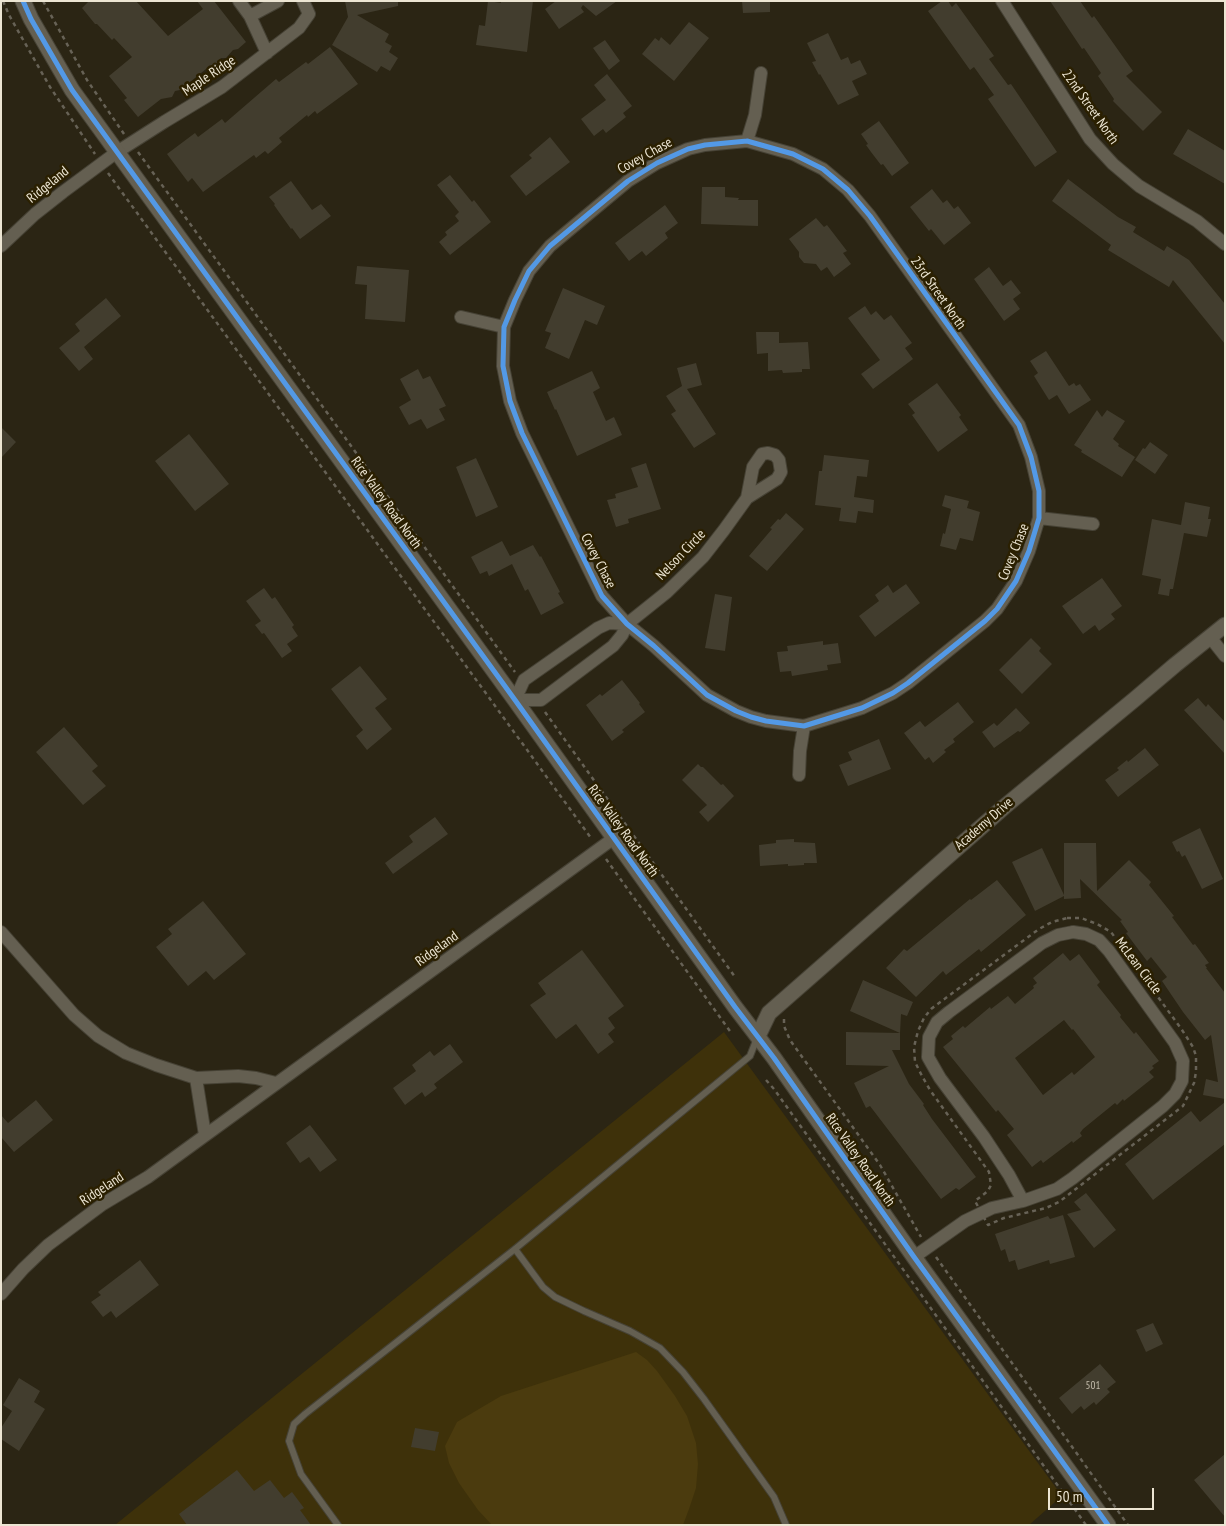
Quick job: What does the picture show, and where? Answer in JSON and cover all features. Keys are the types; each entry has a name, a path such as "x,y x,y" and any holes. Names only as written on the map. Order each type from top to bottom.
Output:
{"street":[{"name":"Rice Valley Road North","path":"23,1 72,90 774,1058 914,1257 1108,1525"},
{"path":"239,1 250,16 267,53"},
{"path":"250,16 278,1"},
{"name":"Maple Ridge","path":"117,152 222,87 299,28 309,14 303,1"},
{"name":"22nd Street North","path":"1002,1 1090,139 1113,164 1139,186 1197,221 1225,244"},
{"path":"747,141 755,115 761,74"},
{"name":"Covey Chase","path":"747,141 705,145 688,150 657,163 628,182 550,246 539,258 529,271 504,327 503,366 510,401 522,433 602,596 627,624 707,695 721,704 751,717 804,726 862,708 893,693 985,621 997,609 1016,581 1029,551 1039,518"},
{"name":"23rd Street North","path":"747,141 793,154 822,169 848,190 870,216 1019,425 1032,457 1039,491 1039,518"},
{"name":"Ridgeland","path":"1,246 42,209 117,152"},
{"path":"461,317 504,327"},
{"name":"Nelson Circle","path":"627,624 667,592 703,557 747,498"},
{"path":"1039,518 1093,524"},
{"path":"610,623 627,624 622,636 613,646 541,700 515,700 524,680 598,628 610,623"},
{"name":"Academy Drive","path":"758,1036 769,1013 783,1000 1004,807 1175,664 1225,625"},
{"path":"1210,637 1225,656"},
{"path":"798,775 804,726"},
{"name":"Ridgeland","path":"1,1294 48,1245 103,1204 148,1177 614,838"},
{"path":"1,932 74,1015 98,1036 126,1053 196,1078 238,1076 256,1078 276,1084"},
{"name":"McLean Circle","path":"914,1257 965,1222 992,1208 1023,1201 1058,1189 1163,1106 1175,1094 1182,1080 1183,1061 1175,1042 1109,951 1099,940 1086,934 1072,932 1058,935 1042,943 937,1022 929,1038 928,1057 940,1078 984,1137 1009,1175 1023,1201"},
{"path":"196,1078 205,1135"}],"lane":[{"path":"338,1525 301,1474 289,1441 294,1424 515,1248 750,1056 758,1036"},
{"path":"515,1248 543,1287 555,1297 630,1331 660,1348 684,1372 774,1497 786,1525"}],"path":[{"path":"3,1 50,87 101,164 732,1034"},
{"path":"43,1 87,80 131,143 523,683"},
{"path":"536,700 736,977"},
{"path":"1067,918 1081,918 1111,932 1182,1030 1196,1056 1194,1083 1183,1106 1059,1202 1046,1208 1004,1218 988,1225 982,1213 975,1200 988,1191 990,1172 930,1090 922,1076 915,1062 914,1047 918,1031 931,1009 1040,929 1052,922 1067,918"},
{"path":"784,1015 784,1026 790,1040 880,1165 916,1229 1128,1525"},
{"path":"766,1080 1086,1525"}],"shaded area":[{"path":"724,1032 1062,1496 1029,1525 115,1525"},
{"path":"636,1352 657,1371 675,1396 687,1416 696,1443 698,1464 696,1488 683,1525 492,1525 478,1510 459,1483 449,1463 445,1446 457,1422 501,1396"}],"building":[{"path":"89,1 136,1 168,36 203,9 197,1 214,1 246,42 238,49 233,50 226,58 221,58 214,68 206,69 190,82 185,89 175,91 172,97 161,99 138,117 124,100 127,98 109,76 132,57 114,38 112,40 95,24 82,8"},
{"path":"345,1 398,1 398,6 357,15 389,34 385,42 392,46 389,52 398,58 390,71 381,66 377,72 332,45 348,17"},
{"path":"488,1 501,3 501,1 533,1 527,52 476,45 479,25 485,26"},
{"path":"556,1 617,1 596,16 583,5 581,8 584,12 559,29 545,9"},
{"path":"742,1 770,1 770,12 743,13"},
{"path":"942,1 948,1 952,7 956,3 994,56 989,59 1008,85 1011,84 1057,152 1035,167 988,99 994,95 974,67 970,70 928,11"},
{"path":"1050,1 1080,1 1092,18 1094,16 1133,71 1126,76 1162,112 1143,131 1113,101 1114,99 1098,76 1101,73 1084,48 1082,49"},
{"path":"689,22 709,38 674,81 642,54 655,38 659,41 661,37 670,45"},
{"path":"828,33 841,60 848,57 851,64 860,60 867,74 852,81 859,95 838,105 812,62 816,61 807,43"},
{"path":"605,40 620,61 609,70 593,48"},
{"path":"330,47 358,84 317,114 315,111 308,117 307,115 279,138 282,142 268,154 265,151 256,158 254,155 203,192 192,178 188,182 167,154 195,133 198,137 222,119 225,123 276,79 279,82 306,62 308,64"},
{"path":"607,74 632,106 623,113 626,117 606,133 603,129 594,136 581,119 606,100 594,85"},
{"path":"879,121 909,163 892,176 871,152 861,134"},
{"path":"1188,129 1225,151 1225,184 1173,154"},
{"path":"550,137 570,162 526,196 510,176 532,158 529,155"},
{"path":"450,175 472,202 474,200 491,222 450,255 439,242 447,235 445,232 459,221 455,216 459,212 437,185"},
{"path":"1068,179 1118,217 1136,227 1133,232 1164,251 1167,246 1189,260 1225,304 1225,344 1173,280 1169,287 1108,250 1111,245 1052,201"},
{"path":"291,181 312,210 321,204 331,216 300,239 269,197"},
{"path":"702,187 725,187 725,197 739,198 738,200 758,200 758,226 701,224"},
{"path":"932,189 943,203 947,200 954,209 958,206 971,223 944,245 931,229 929,231 910,207"},
{"path":"665,205 678,223 665,233 668,238 646,256 642,251 629,261 615,243"},
{"path":"816,218 824,227 827,225 847,251 843,253 851,264 834,277 827,267 821,271 816,264 804,263 799,257 799,252 789,239"},
{"path":"357,266 409,270 405,322 365,319 367,285 355,284"},
{"path":"989,267 1003,286 1011,280 1021,293 1013,299 1020,309 1004,321 974,279"},
{"path":"563,288 605,306 597,325 585,320 569,359 545,348 551,333 545,331"},
{"path":"106,298 121,316 84,347 93,359 79,371 59,348 80,331 75,324"},
{"path":"865,306 871,315 876,311 884,320 891,315 912,343 905,348 913,359 873,389 861,374 880,360 848,318"},
{"path":"756,332 779,332 779,343 808,342 810,369 802,369 802,372 783,373 782,370 768,371 768,353 757,354"},
{"path":"1046,351 1069,386 1074,383 1076,386 1080,384 1091,400 1069,414 1057,395 1049,400 1034,376 1038,373 1030,361"},
{"path":"696,363 702,385 687,389 716,434 694,448 671,414 676,411 666,396 682,386 677,368"},
{"path":"418,369 423,379 430,376 446,406 439,409 445,420 427,429 421,419 409,425 399,407 411,400 400,379"},
{"path":"592,371 600,388 593,392 606,421 614,417 622,435 577,456 547,392"},
{"path":"937,383 961,415 959,417 968,430 938,452 912,415 915,413 908,404"},
{"path":"1097,410 1102,417 1107,410 1125,421 1113,439 1119,444 1118,446 1135,457 1122,477 1081,452 1082,450 1074,445"},
{"path":"1,427 16,442 1,458"},
{"path":"189,434 229,484 195,511 155,461"},
{"path":"1150,442 1168,455 1155,474 1135,460 1143,448 1145,449"},
{"path":"824,455 869,460 867,477 857,476 854,497 874,500 873,513 858,511 856,523 839,521 841,508 815,505 819,471 822,471"},
{"path":"476,458 498,507 476,517 456,467"},
{"path":"646,463 661,509 628,519 629,523 616,527 607,500 616,498 615,494 638,487 631,468"},
{"path":"945,495 969,501 967,508 980,512 973,541 960,538 956,550 940,546 951,509 942,506"},
{"path":"1185,502 1210,507 1208,519 1211,519 1207,537 1184,533 1173,589 1170,589 1169,596 1158,594 1161,579 1142,575 1152,519 1181,525"},
{"path":"786,513 804,529 767,571 749,556 772,529 770,528"},
{"path":"502,541 510,556 533,545 541,556 564,603 541,615 528,589 525,591 512,564 489,576 487,571 480,574 471,557"},
{"path":"1102,578 1122,606 1111,614 1115,619 1099,631 1095,625 1083,634 1062,606"},
{"path":"906,584 920,603 875,637 859,616 879,601 875,595 888,585 893,593"},
{"path":"264,588 272,599 275,597 294,625 292,627 298,636 287,644 292,651 282,658 264,633 262,634 255,625 261,621 246,601"},
{"path":"715,594 732,597 725,651 705,648"},
{"path":"1031,638 1041,648 1039,651 1052,664 1022,694 999,670"},
{"path":"823,641 823,645 838,643 841,663 827,665 828,670 792,676 791,671 780,672 777,652 788,651 787,646"},
{"path":"360,666 387,699 375,708 392,729 367,750 356,736 363,730 331,689"},
{"path":"622,680 645,712 622,730 624,732 612,741 586,705 600,694 602,696"},
{"path":"1198,698 1206,707 1208,704 1225,722 1225,754 1184,710"},
{"path":"958,702 974,722 953,739 955,742 944,750 946,752 933,763 929,757 925,760 904,733 920,721 925,727"},
{"path":"1016,708 1030,723 1020,732 1018,731 994,748 982,732 994,723 997,726"},
{"path":"64,727 98,766 92,771 106,786 83,805 36,752"},
{"path":"879,739 891,769 848,786 839,765 852,760 848,752"},
{"path":"1145,748 1159,765 1118,797 1105,780 1119,770 1117,768 1127,760 1128,762"},
{"path":"698,764 721,785 723,784 734,796 708,822 699,812 707,805 682,780"},
{"path":"435,817 448,834 393,874 385,863 413,842 409,836"},
{"path":"1200,828 1223,879 1202,889 1185,855 1182,857 1179,851 1177,852 1172,842"},
{"path":"794,839 794,842 815,843 817,863 760,866 759,845 776,843 776,840"},
{"path":"1064,843 1096,843 1097,891 1129,860 1151,882 1149,885 1174,916 1172,917 1193,945 1195,944 1209,963 1205,965 1206,968 1225,993 1225,1099 1203,1095 1206,1079 1218,1082 1211,1035 1205,1040 1183,1012 1162,981 1167,977 1151,957 1147,961 1126,933 1128,932 1120,921 1122,920 1080,879 1081,898 1064,899 1064,896 1035,911 1012,862 1042,848 1064,895"},
{"path":"997,880 1026,915 981,952 979,949 946,975 943,971 916,997 886,968 904,949 907,951 970,899"},
{"path":"203,901 246,954 214,980 206,971 188,986 156,947 172,934 168,929"},
{"path":"582,950 624,1006 608,1018 615,1028 608,1034 614,1042 598,1054 576,1024 556,1039 530,1005 546,994 538,983"},
{"path":"1063,953 1070,961 1079,954 1100,982 1097,985 1121,1015 1120,1017 1134,1034 1136,1032 1159,1061 1152,1066 1154,1068 1149,1072 1154,1077 1124,1101 1123,1099 1117,1105 1115,1103 1083,1129 1080,1133 1082,1136 1073,1143 1072,1141 1043,1163 1041,1160 1032,1167 1007,1135 1014,1129 998,1110 996,1112 943,1047 953,1039 951,1036 963,1026 965,1028 990,1007 991,1009 1008,996 1015,1004 1034,988 1033,986 1037,983 1033,978","holes":["1064,1020 1095,1057 1074,1075 1072,1072 1043,1095 1015,1058"]},
{"path":"863,980 913,1002 907,1016 901,1014 900,1033 850,1011"},
{"path":"846,1032 900,1033 900,1050 892,1050 909,1084 924,1104 932,1119 976,1177 959,1190 956,1188 941,1199 870,1106 866,1108 854,1083 889,1066 846,1065"},
{"path":"450,1044 463,1062 434,1084 437,1088 425,1097 422,1092 405,1105 393,1088 416,1071 412,1065 430,1051 434,1056"},
{"path":"36,1100 53,1120 14,1152 1,1137 1,1115 8,1123"},
{"path":"1225,1102 1225,1144 1153,1200 1125,1164 1191,1111 1200,1122"},
{"path":"310,1125 337,1160 320,1172 309,1157 300,1163 286,1143"},
{"path":"1086,1193 1116,1230 1094,1248 1067,1214 1081,1210 1074,1202"},
{"path":"1063,1215 1075,1257 1050,1264 1049,1260 1018,1270 1015,1260 1009,1262 1005,1249 1001,1251 995,1234 1048,1216 1050,1219"},
{"path":"140,1260 159,1285 116,1318 111,1311 103,1317 91,1302 101,1295 98,1292"},
{"path":"1153,1323 1163,1344 1146,1352 1136,1330"},
{"path":"1100,1364 1116,1382 1107,1389 1110,1392 1096,1405 1094,1402 1084,1410 1081,1406 1072,1414 1059,1398"},
{"path":"19,1378 40,1391 34,1402 45,1409 19,1451 1,1439 1,1428 12,1411 3,1405"},
{"path":"415,1428 439,1432 435,1451 411,1447"},
{"path":"1225,1454 1225,1517 1194,1480"},
{"path":"237,1470 254,1491 270,1480 284,1498 292,1492 304,1508 300,1510 311,1525 187,1525 179,1514"}],"cycle path":[{"path":"23,1 31,19 72,90 515,700 735,1007 774,1058 914,1257 1108,1525"},
{"path":"747,141 793,154 823,169 848,190 870,216 1019,425 1031,457 1039,491 1039,518 1029,551 1016,581 997,609 985,621 893,693 862,708 804,726 751,717 707,695 627,624 602,596 522,433 510,401 503,366 504,327 529,271 550,246 628,181 657,163 688,149 705,145 747,141"}]}
